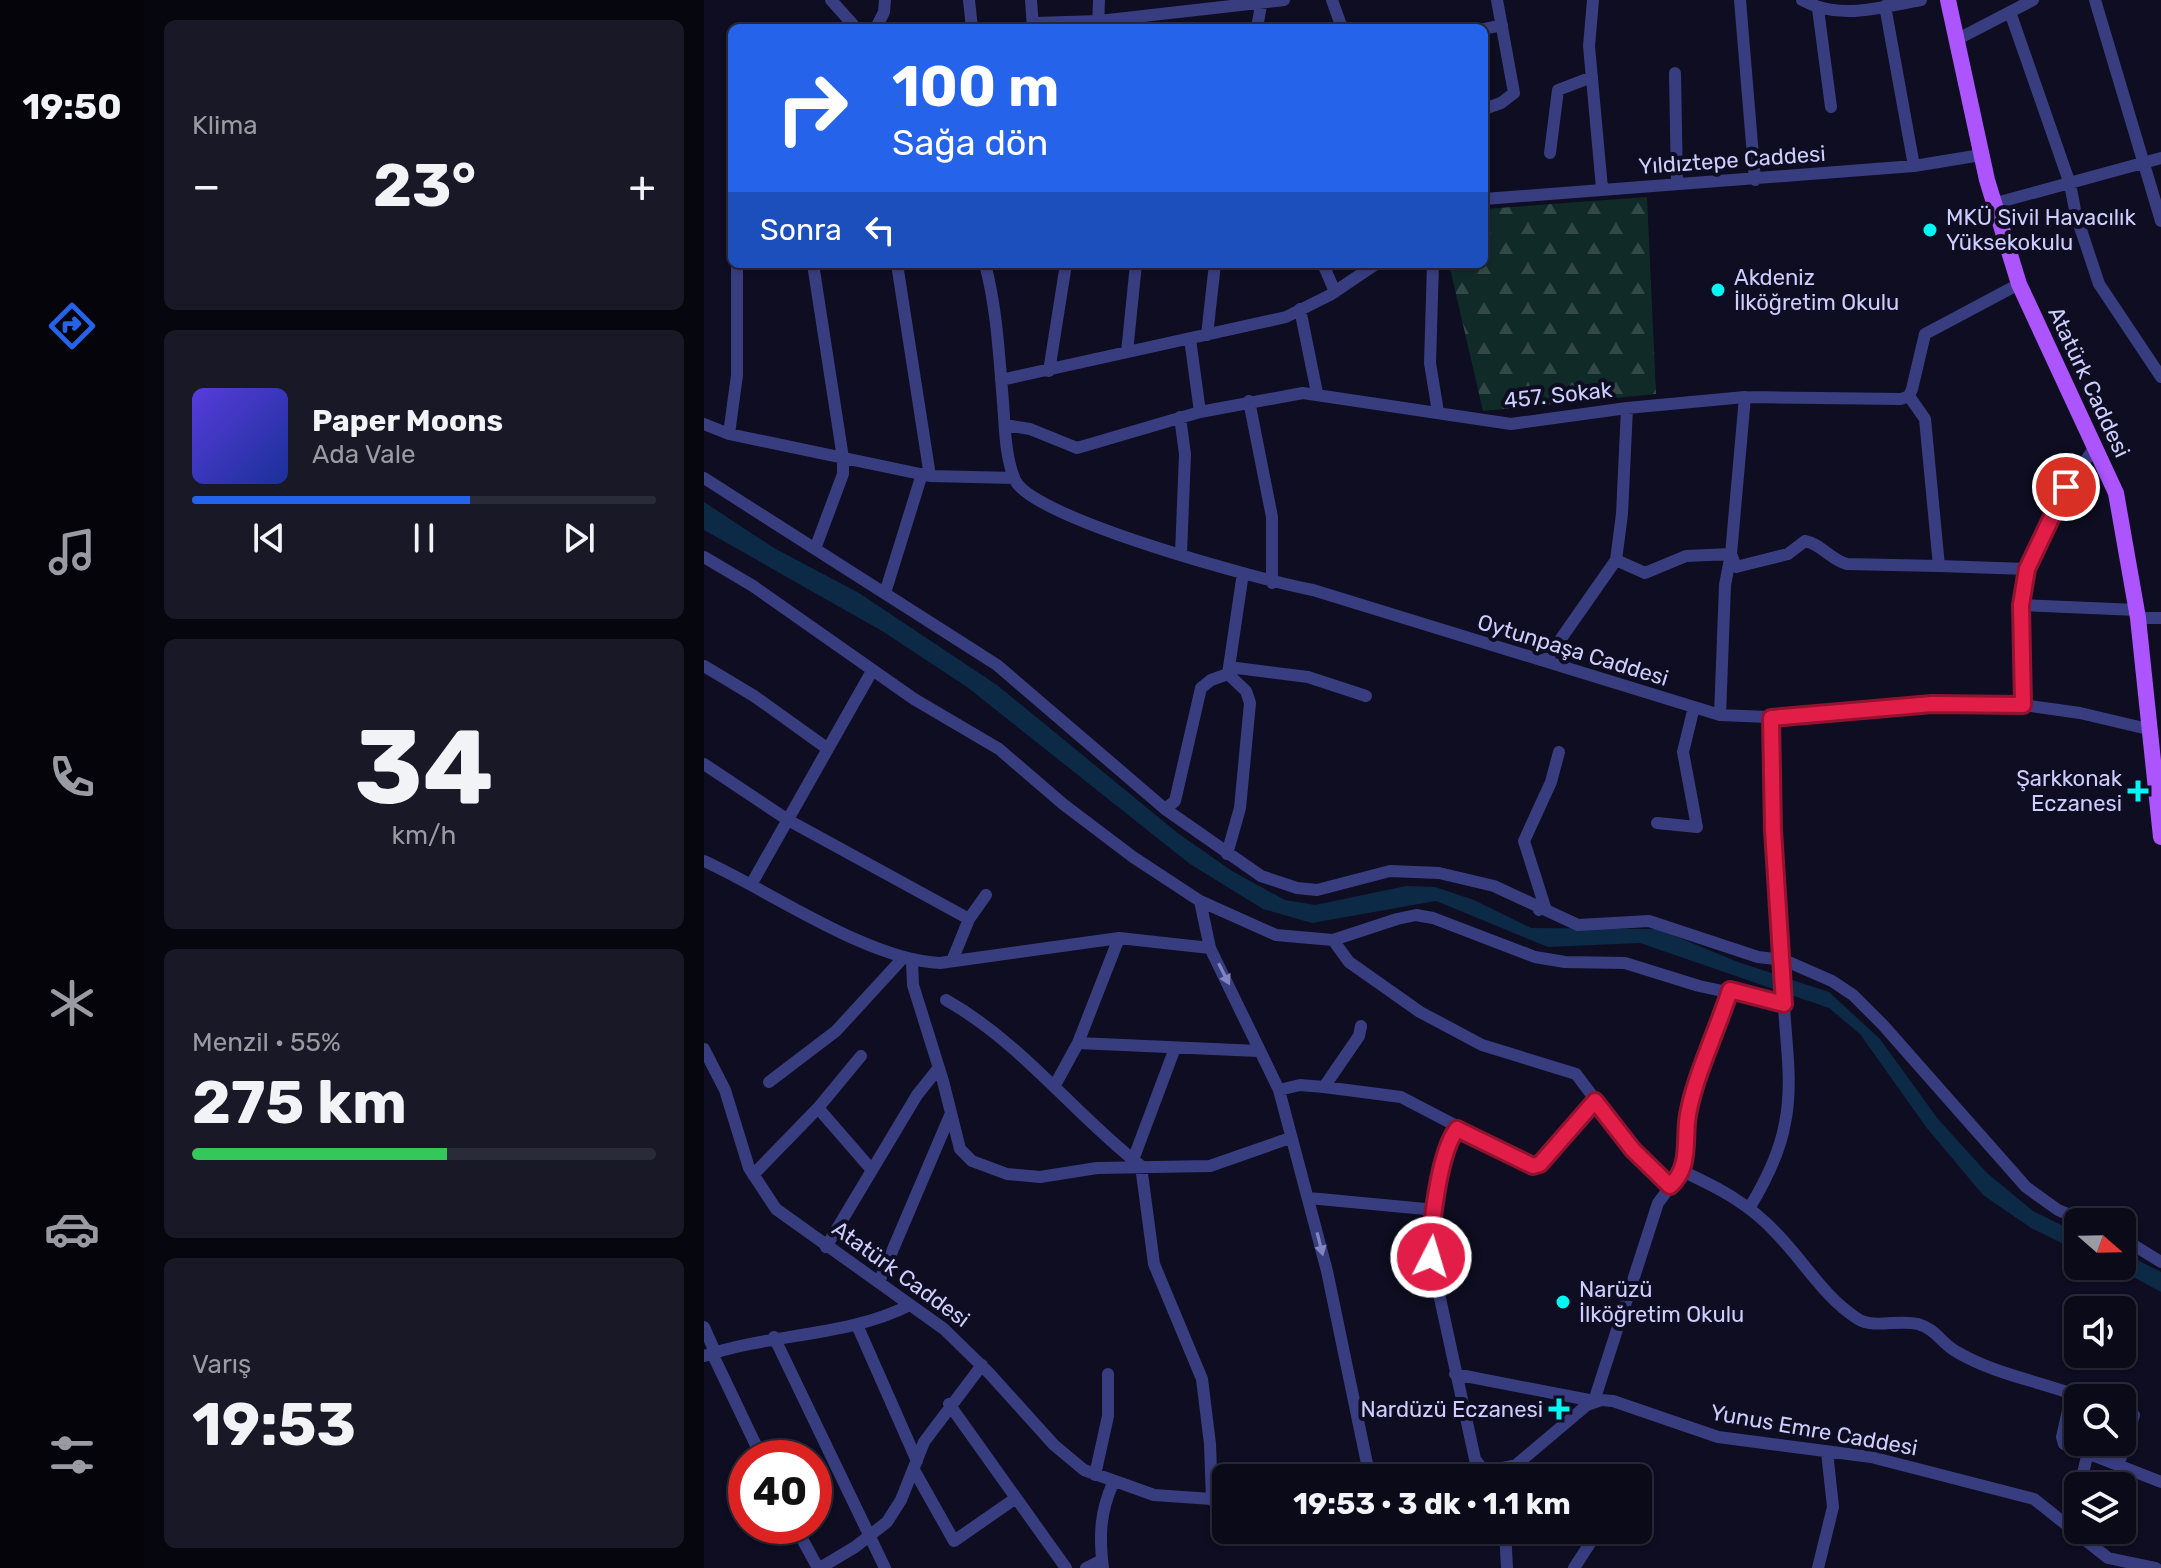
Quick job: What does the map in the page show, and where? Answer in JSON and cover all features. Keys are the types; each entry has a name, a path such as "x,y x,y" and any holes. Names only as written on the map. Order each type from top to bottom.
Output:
{"main road":[{"name":"Atatürk Caddesi","path":"1948,0 1981,155 2019,284 2116,493 2137,614 2161,837"}],"street":[{"path":"831,0 852,24"},
{"path":"877,24 885,0"},
{"path":"969,0 972,24"},
{"path":"1031,0 1034,24"},
{"path":"1099,0 1099,24"},
{"path":"1104,24 1190,6 1261,5 1284,0"},
{"path":"1332,0 1341,24"},
{"path":"1488,108 1514,93 1497,0"},
{"path":"1593,0 1589,46 1602,188"},
{"path":"1740,0 1755,180"},
{"path":"1802,0 1818,9 1839,12 1921,0"},
{"path":"1956,40 2033,0"},
{"path":"2095,0 2161,221"},
{"path":"1258,24 1261,5"},
{"path":"1885,6 1914,166"},
{"path":"1818,9 1831,107"},
{"path":"2010,12 2070,184 2076,215 2099,284 2161,377"},
{"path":"1488,28 1502,25"},
{"path":"1675,73 1677,184"},
{"path":"1550,153 1558,90 1592,77"},
{"name":"Yıldıztepe Caddesi","path":"1488,199 1914,166 1981,155"},
{"path":"1996,203 2161,158"},
{"path":"729,434 737,375 737,268"},
{"path":"814,268 843,458 843,474 815,549"},
{"path":"885,593 926,475 898,268"},
{"path":"704,424 729,434 926,475 1014,478 986,268"},
{"path":"1049,371 1065,268"},
{"path":"1127,352 1136,268"},
{"path":"1207,335 1215,268"},
{"path":"1325,268 1335,292"},
{"path":"1001,380 1286,317 1335,292 1370,268"},
{"path":"1433,268 1430,363 1438,412"},
{"path":"1939,566 1925,419 1909,396 1925,334 2019,284"},
{"path":"1300,309 1317,393"},
{"path":"1190,339 1200,412"},
{"name":"457. Sokak","path":"1005,425 1030,429 1077,448 1200,412 1249,401 1317,393 1511,424 1627,408 1745,397 1893,399 1909,396"},
{"path":"1720,715 1725,585 1731,554 1745,397"},
{"path":"1249,401 1272,517 1272,583"},
{"path":"1546,660 1616,560 1622,514 1627,408"},
{"path":"1180,417 1185,454 1181,554"},
{"path":"2023,705 2021,605 2027,569 2066,487 2096,446"},
{"path":"704,478 997,665 1165,809 1261,876 1297,888 1328,888 1390,871 1439,873 1494,886 1521,897 1539,910 1578,925 1649,921 1758,957 1784,960 1832,981 1853,995 2026,1187 2064,1212"},
{"name":"Oytunpaşa Caddesi","path":"1014,478 1024,494 1045,505 1181,554 1272,583 1313,590 1499,650 1546,660 1720,715 1771,718 1932,704 2023,705 2080,713 2148,729"},
{"path":"1731,554 1736,567 1788,554 1805,541 1819,545 1832,560 1847,564 2027,569"},
{"path":"1616,560 1645,573 1686,556 1731,554"},
{"path":"705,559 753,586 872,671 999,749 1098,831 1200,901 1276,935 1333,940 1416,915 1433,918 1535,957 1565,962 1625,963 1699,986 1730,990 1784,1004"},
{"path":"1228,671 1243,573"},
{"path":"2021,605 2161,618"},
{"path":"704,666 754,696 828,749"},
{"path":"752,883 872,671"},
{"path":"1165,809 1175,801 1201,688 1211,680 1228,671 1308,677 1366,696"},
{"path":"1227,854 1240,808 1250,703 1246,691 1228,671"},
{"path":"1657,823 1697,827 1683,752 1694,707"},
{"path":"1750,1207 1773,1162 1785,1123 1789,1058 1773,830 1771,718"},
{"path":"1539,910 1545,907 1524,841 1551,782 1559,752"},
{"path":"704,764 788,820 969,919"},
{"path":"704,861 843,932 908,960 952,961 1119,938 1210,948"},
{"path":"952,961 969,919 986,895"},
{"path":"1200,901 1210,948 1279,1090 1309,1198 1367,1464"},
{"path":"1055,1085 1078,1043 1119,938"},
{"path":"1333,940 1349,962 1420,1012 1482,1045 1576,1074 1633,1150 1670,1186"},
{"path":"908,960 960,1149 972,1161 1007,1174 1040,1177 1137,1163 1210,1166 1290,1138"},
{"path":"769,1082 836,1031 908,960"},
{"path":"1517,1464 1594,1401 1658,1203 1682,1171 1693,1091 1730,990"},
{"path":"946,1000 976,1018 1055,1085 1137,1163"},
{"path":"1324,1087 1359,1036 1361,1026"},
{"path":"1078,1043 1258,1051"},
{"path":"1175,1048 1137,1163 1154,1264 1202,1379 1207,1410 1212,1500"},
{"name":"Atatürk Caddesi","path":"704,1049 725,1090 753,1175 776,1209 944,1329 982,1365 1054,1445 1095,1475 1154,1495 1212,1500"},
{"path":"753,1175 818,1108 861,1056"},
{"path":"826,1247 871,1169 937,1070"},
{"path":"1279,1090 1300,1085 1401,1097 1457,1129 1533,1166 1540,1164 1595,1101"},
{"path":"818,1108 871,1169"},
{"path":"879,1282 951,1113"},
{"path":"1457,1129 1450,1138 1436,1210 1431,1257 1455,1374 1478,1464"},
{"path":"1682,1171 1725,1191 1750,1207 1780,1237 1806,1273 1861,1321 1921,1325 1937,1333 1956,1352 1989,1367 2064,1391"},
{"path":"1309,1198 1436,1210"},
{"path":"2136,1247 2161,1262"},
{"path":"710,1354 774,1337 880,1320 910,1305"},
{"path":"857,1325 915,1466 954,1541 1016,1498"},
{"path":"704,1327 710,1354 753,1440"},
{"path":"774,1337 885,1568"},
{"path":"805,1544 819,1568 868,1538 887,1522 924,1442 949,1404 982,1365"},
{"path":"1095,1475 1108,1416 1108,1374"},
{"name":"Yunus Emre Caddesi","path":"1455,1374 1594,1401 1624,1403 1733,1440 1909,1466 2034,1499 2064,1521"},
{"path":"949,1404 1066,1568"},
{"path":"1818,1568 1833,1507 1827,1452"},
{"path":"2099,1456 2161,1482"},
{"path":"2119,1463 2121,1456"},
{"path":"1086,1568 1103,1564 1101,1518 1113,1483"},
{"path":"1506,1544 1507,1568"},
{"path":"1574,1568 1590,1544"},
{"name":"Yunus Emre Caddesi","path":"2092,1544 2108,1558 2156,1568"}],"green space":[{"path":"1647,197 1656,394 1483,411 1450,268 1488,268 1488,209"}],"water":[{"path":"704,502 774,548 859,593 997,685 1179,834 1232,871 1285,900 1315,905 1406,886 1435,887 1474,900 1531,928 1658,929 1738,962 1829,992 1880,1039 1938,1119 1987,1173 2033,1211 2064,1226 2064,1244 2031,1228 1983,1195 1926,1127 1860,1034 1829,1008 1640,943 1548,947 1436,901 1312,923 1263,909 1190,864 967,687 882,631 704,530"},
{"path":"2136,1259 2161,1272 2161,1292 2136,1278"}],"place":[{"name":"MKÜ Sivil Havacılık Yüksekokulu","path":"1930,230"},
{"name":"Akdeniz İlköğretim Okulu","path":"1718,290"},
{"name":"Şarkkonak Eczanesi","path":"2138,791"},
{"name":"Narüzü İlköğretim Okulu","path":"1563,1302"},
{"name":"Nardüzü Eczanesi","path":"1559,1409"}],"route":[{"path":"1431,1257 1433,1225 1448,1145 1457,1129 1533,1166 1540,1164 1595,1101 1633,1150 1670,1186 1677,1180 1686,1157 1693,1091 1707,1060 1730,990 1784,1004 1784,960 1773,830 1771,718 1932,704 2023,705 2021,605 2027,569 2066,487"}]}
